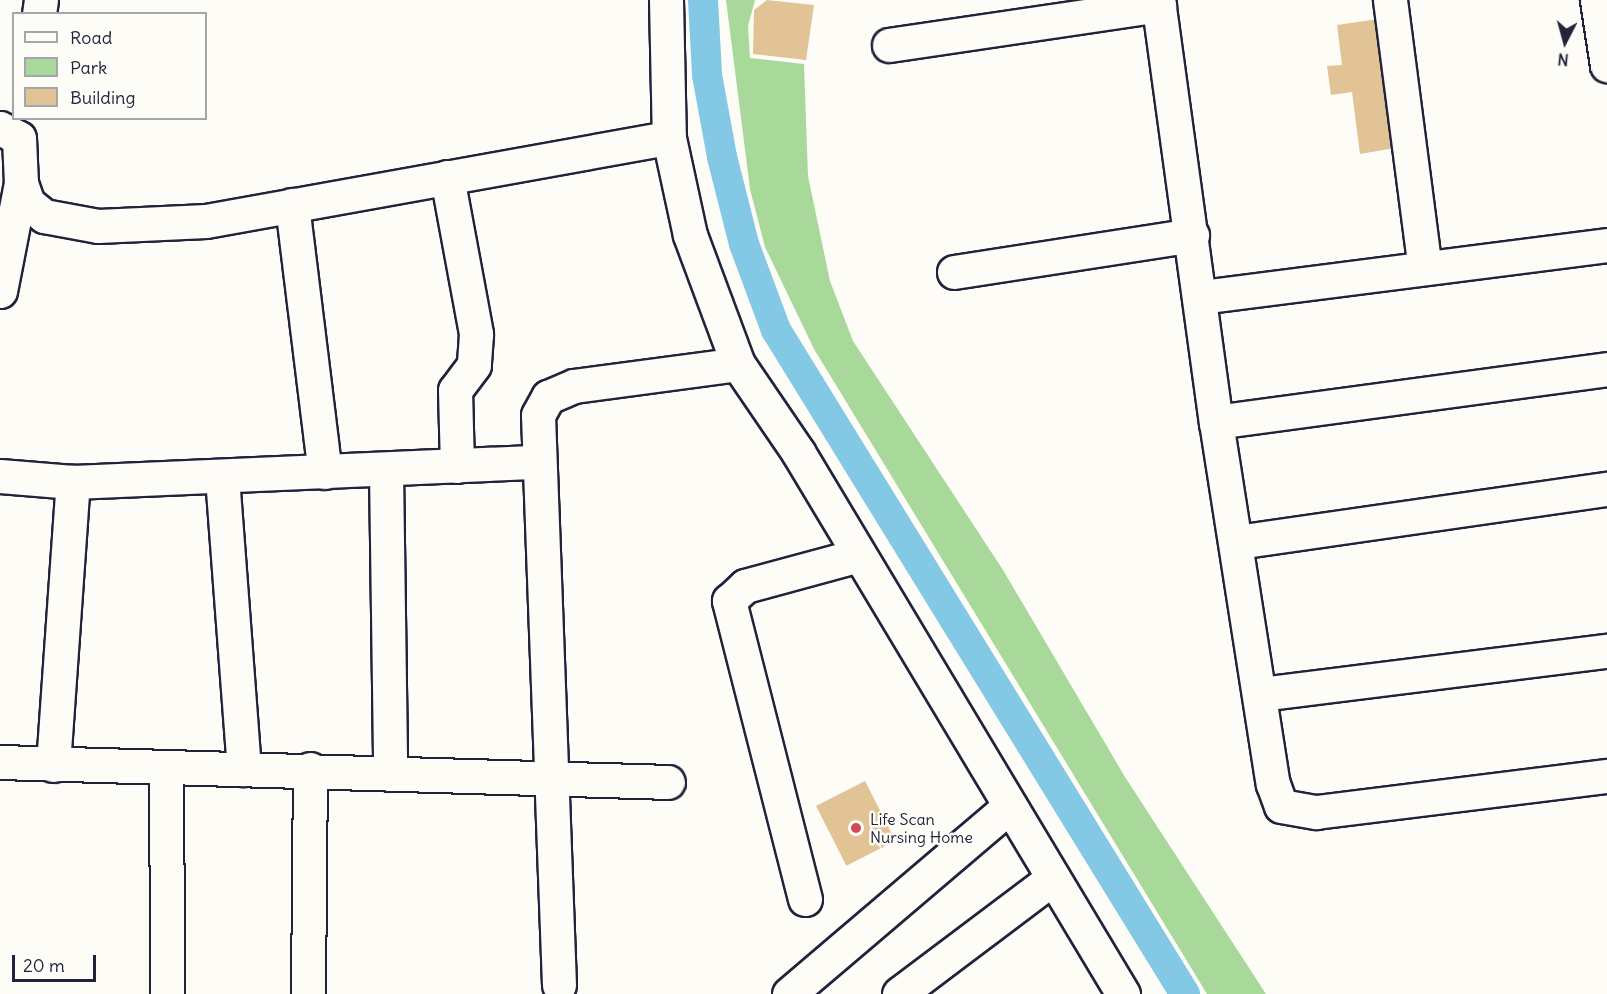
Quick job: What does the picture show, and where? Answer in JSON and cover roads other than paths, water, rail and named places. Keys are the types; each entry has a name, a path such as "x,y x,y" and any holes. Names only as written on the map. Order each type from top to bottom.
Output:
{"street":[{"path":"666,0 669,138 690,235 738,364 859,555 1122,994"},
{"path":"1390,0 1425,268"},
{"path":"1597,0 1607,67"},
{"path":"889,45 1158,3 1201,297 1216,422 1237,542 1273,784 1281,806 1296,811 1607,776"},
{"path":"14,128 21,183 28,203 44,216 98,226 206,221 669,138"},
{"path":"447,177 476,334 474,365 455,390 457,466"},
{"path":"0,291 21,183"},
{"path":"292,205 325,472"},
{"path":"954,272 1192,235"},
{"path":"1201,297 1607,245"},
{"path":"559,985 555,783 538,462 538,415 548,397 574,386 738,364"},
{"path":"1216,422 1607,369"},
{"path":"0,476 73,482 538,462"},
{"path":"386,470 390,774"},
{"path":"222,477 244,769"},
{"path":"53,765 73,482"},
{"path":"1237,542 1607,489"},
{"path":"804,899 729,601 745,586 859,555"},
{"path":"1260,694 1607,651"},
{"path":"0,762 166,768 310,769 555,783 668,782"},
{"path":"166,768 167,994"},
{"path":"308,994 310,769"},
{"path":"789,994 1010,806"},
{"path":"899,994 1053,878"}],"waterway":[{"path":"703,0 707,75 722,157 744,244 776,330 1185,994"}],"place":[{"name":"Life Scan Nursing Home","path":"856,828"}]}
